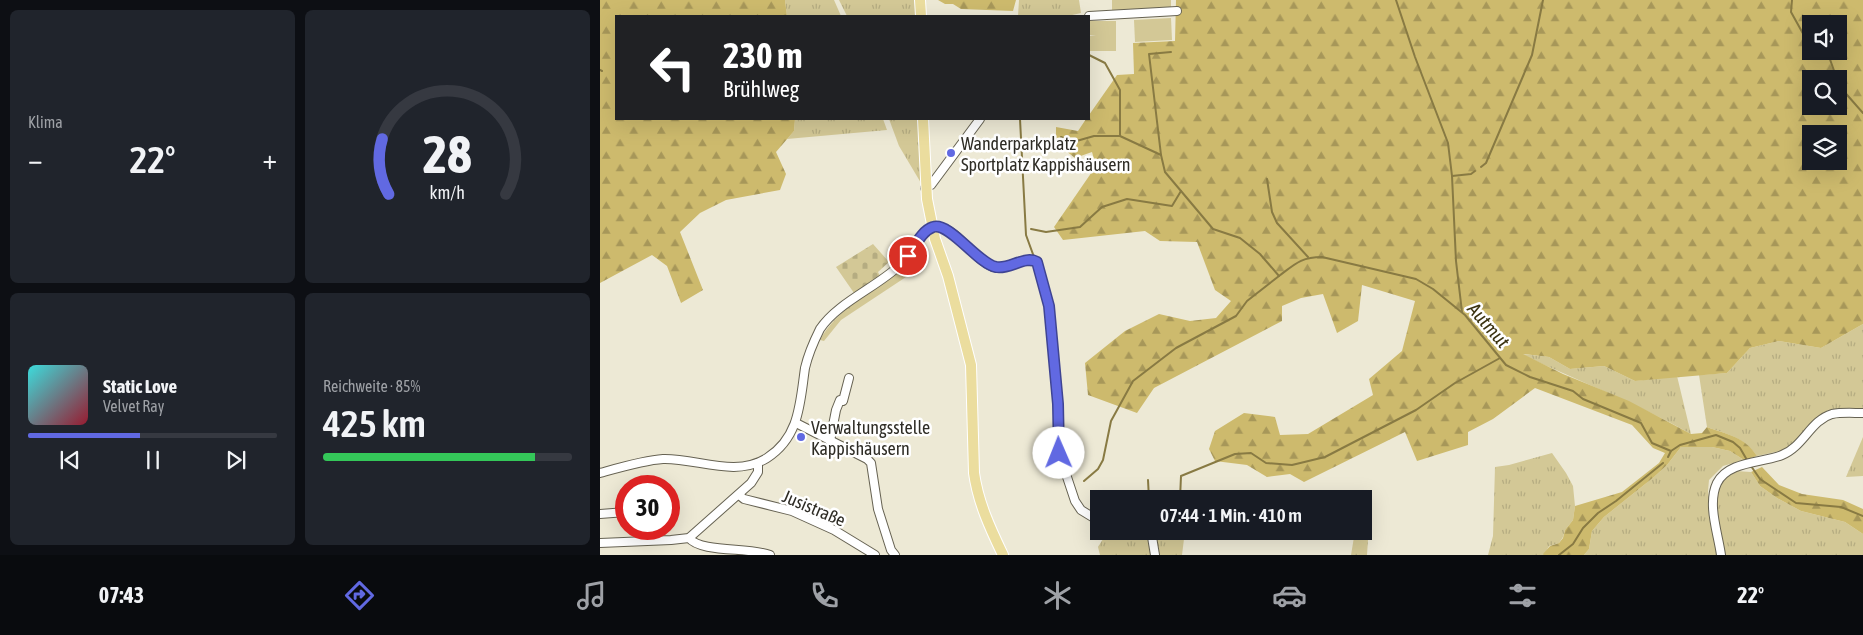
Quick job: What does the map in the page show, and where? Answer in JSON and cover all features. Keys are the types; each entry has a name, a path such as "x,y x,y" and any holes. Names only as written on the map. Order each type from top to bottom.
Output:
{"main road":[{"path":"920,0 921,15"},
{"path":"923,120 925,188 932,227 948,276 971,365 976,489 987,520 1003,555"}],"street":[{"path":"1090,16 1177,11"},
{"path":"925,188 931,185 979,120"},
{"path":"600,473 662,459 736,468 758,463 768,458 792,433 800,409 806,367 812,346 821,329 834,314 900,265 922,235 932,227 938,226 948,231 991,266 999,268 1030,260 1037,262 1049,306 1058,404 1059,453 1075,501 1082,510 1090,515"},
{"path":"830,440 836,410 840,400 843,401 849,378"},
{"path":"1721,555 1714,506 1714,492 1725,473 1788,452 1797,446 1820,422 1833,414 1863,413"},
{"path":"796,423 867,459 871,463 878,509 891,550 895,555"},
{"path":"600,543 690,538 751,483 758,472 758,463"},
{"name":"Jusistraße","path":"738,495 744,499 792,511 834,530 875,555"},
{"path":"600,514 615,513"},
{"path":"690,538 693,542 705,547 738,549 770,555"},
{"path":"1152,540 1154,555"}],"green space":[{"path":"600,0 785,0 787,15 615,15 615,120 795,120 794,131 776,152 786,174 780,190 726,200 700,213 680,232 703,290 681,303 667,266 652,255 600,283"},
{"path":"785,0 834,0 841,15 787,15"},
{"path":"839,0 915,0 916,15 846,15"},
{"path":"938,0 1016,0 1013,11 961,9 953,4 945,4"},
{"path":"1019,0 1079,0 1081,13 1072,15 1018,15"},
{"path":"1112,0 1171,0 1171,9 1112,11"},
{"path":"1176,0 1863,0 1863,324 1821,348 1779,341 1750,348 1727,373 1635,381 1604,366 1570,369 1549,357 1523,354 1563,374 1629,401 1691,434 1702,433 1707,427 1735,437 1747,444 1757,456 1744,460 1730,451 1712,447 1681,447 1667,465 1654,477 1604,517 1592,531 1589,549 1584,555 1543,554 1550,546 1559,543 1563,538 1565,530 1573,520 1575,506 1622,492 1659,463 1665,453 1653,448 1632,425 1535,388 1493,419 1468,432 1468,445 1417,461 1405,432 1304,482 1290,474 1267,477 1247,465 1215,461 1209,449 1215,431 1244,413 1275,417 1280,435 1308,434 1373,395 1369,379 1402,351 1415,301 1362,285 1358,321 1337,333 1323,294 1301,298 1282,306 1282,321 1154,388 1137,413 1088,395 1085,363 1125,331 1159,314 1190,321 1216,318 1231,301 1215,290 1197,242 1160,241 1145,231 1063,240 1054,227 1096,166 1092,152 1075,158 1056,143 1056,127 1078,131 1085,120 1090,120 1090,114 1117,75 1134,74 1133,43 1175,41"},
{"path":"1171,18 1172,40 1135,42 1134,20"},
{"path":"1090,21 1116,21 1116,51 1090,51 1090,36 1096,36 1090,35"},
{"path":"795,120 883,120 887,130 787,139 794,131"},
{"path":"889,120 919,120 921,183 899,146"},
{"path":"873,244 889,262 878,272 880,276 854,293 836,267"},
{"path":"902,269 909,275 841,320 824,341 820,340 836,318 846,309"},
{"path":"1863,324 1863,409 1828,410 1791,445 1780,451 1757,456 1741,440 1707,427 1699,375 1727,373 1750,348 1779,341 1821,348"},
{"path":"1521,354 1549,357 1570,369 1604,366 1635,381 1677,376 1691,434 1629,402"},
{"path":"1863,437 1863,476 1846,477"},
{"path":"1681,447 1712,447 1730,451 1744,460 1723,466 1709,480 1708,491 1717,555 1584,555 1589,549 1592,531 1604,517 1654,477 1667,465"},
{"path":"1552,453 1573,486 1575,506 1573,520 1565,530 1563,537 1559,543 1549,546 1544,555 1488,555 1493,536 1495,467"},
{"path":"1762,467 1779,485 1802,494 1843,500 1863,509 1863,534 1845,522 1801,511 1777,498 1760,486 1751,472"},
{"path":"1736,471 1751,472 1760,486 1801,511 1845,522 1863,534 1863,555 1724,555 1717,511 1717,494 1722,481"},
{"path":"1102,540 1152,540 1153,555 1100,555 1098,547"},
{"path":"1157,540 1184,540 1182,555 1157,555"},
{"path":"1354,540 1368,540 1367,555 1351,555"}],"waterway":[{"path":"1396,0 1415,57 1448,143 1452,176 1456,261 1462,312"},
{"path":"1481,167 1486,163 1532,55 1543,0"},
{"path":"1792,0 1791,12 1802,32"},
{"name":"Autmut","path":"1171,52 1149,54 1161,155 1165,172 1213,229 1240,238 1260,254 1279,276 1303,260 1322,257 1416,279 1433,289 1465,315 1506,365 1530,377 1573,391 1583,399 1641,423 1652,443 1671,451 1680,445 1716,435 1733,442 1740,448 1747,460"},
{"path":"1090,56 1105,63 1120,90 1120,136"},
{"path":"1830,60 1834,70"},
{"path":"1847,95 1863,113"},
{"path":"1020,120 1026,235 1034,257"},
{"path":"1061,137 1073,142 1094,136 1120,136 1161,155"},
{"path":"1452,176 1471,174 1475,171"},
{"path":"1267,179 1272,212 1277,223 1308,257"},
{"path":"1031,229 1046,232 1080,227 1102,207 1127,199 1172,206 1181,191"},
{"path":"1084,481 1098,469 1103,460 1111,421 1133,381 1176,348 1236,316 1247,301 1279,276"},
{"path":"1180,490 1181,476 1235,454 1251,453 1266,463 1292,465 1325,457 1416,410 1455,383 1500,358"},
{"name":"Autmut","path":"1668,457 1671,451"},
{"path":"1559,555 1573,544 1583,528 1598,513 1663,463"},
{"name":"Autmut","path":"1751,466 1760,479 1796,503 1841,507 1863,516"},
{"path":"1148,480 1149,490"}],"place":[{"name":"Wanderparkplatz Sportplatz Kappishäusern","path":"951,153"},
{"name":"Verwaltungsstelle Kappishäusern","path":"801,437"}],"route":[{"path":"908,256 922,235 932,227 938,226 948,231 991,266 999,268 1030,260 1037,262 1049,306 1058,404 1057,440 1059,453"}]}
